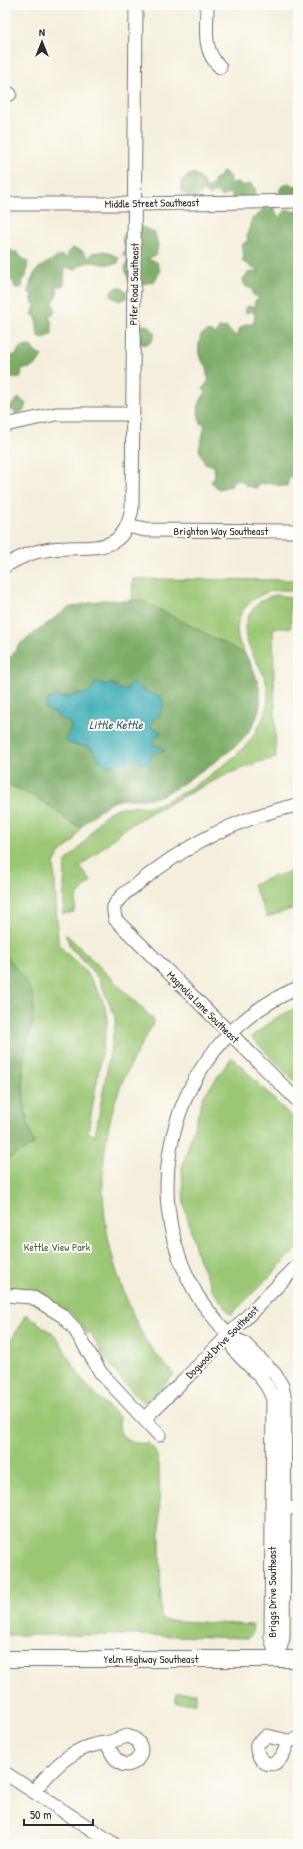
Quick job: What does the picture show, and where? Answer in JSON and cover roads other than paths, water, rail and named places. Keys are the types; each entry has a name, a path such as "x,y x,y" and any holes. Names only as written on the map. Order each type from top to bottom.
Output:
{"main road":[{"name":"Yelm Highway Southeast","path":"5,1659 298,1658"}],"street":[{"name":"Pifer Road Southeast","path":"128,526 132,508 136,5"},
{"path":"207,5 207,47 213,61 220,67"},
{"name":"Middle Street Southeast","path":"5,204 135,204 298,201"},
{"path":"5,425 56,414 133,414"},
{"path":"5,566 23,556 41,550 99,547 113,542 128,526"},
{"name":"Brighton Way Southeast","path":"128,526 145,530 298,531"},
{"name":"Magnolia Lane Southeast","path":"298,805 243,822 220,831 188,848 129,890 118,900 113,909 115,919 298,1101"},
{"name":"Briggs Drive Southeast","path":"277,1659 271,1637 278,1508 273,1400 270,1389 262,1378 235,1351 229,1337 198,1296 182,1265 172,1234 167,1185 170,1144 177,1120 186,1095 206,1061 230,1033 265,1005 298,988"},
{"name":"Dogwood Drive Southeast","path":"145,1418 229,1337 242,1321 298,1265"},
{"path":"5,1295 32,1297 63,1316 74,1328 101,1373 145,1418 159,1435"},
{"path":"278,1508 298,1508"},
{"path":"34,1791 53,1769 69,1756 84,1748 107,1744"},
{"path":"5,1773 114,1844"}],"water":[{"name":"Little Kettle","path":"96,682 106,685 113,684 118,689 127,690 130,684 135,683 142,690 161,697 164,705 160,715 152,720 151,727 161,732 159,737 154,737 152,743 163,748 164,752 154,752 149,763 140,763 137,759 107,766 101,762 90,747 67,743 66,738 71,727 69,722 57,717 56,713 45,709 48,699 55,697 71,697 74,694 86,694 92,689"}],"park label":[{"name":"Kettle View Park","path":"57,1247"}]}
